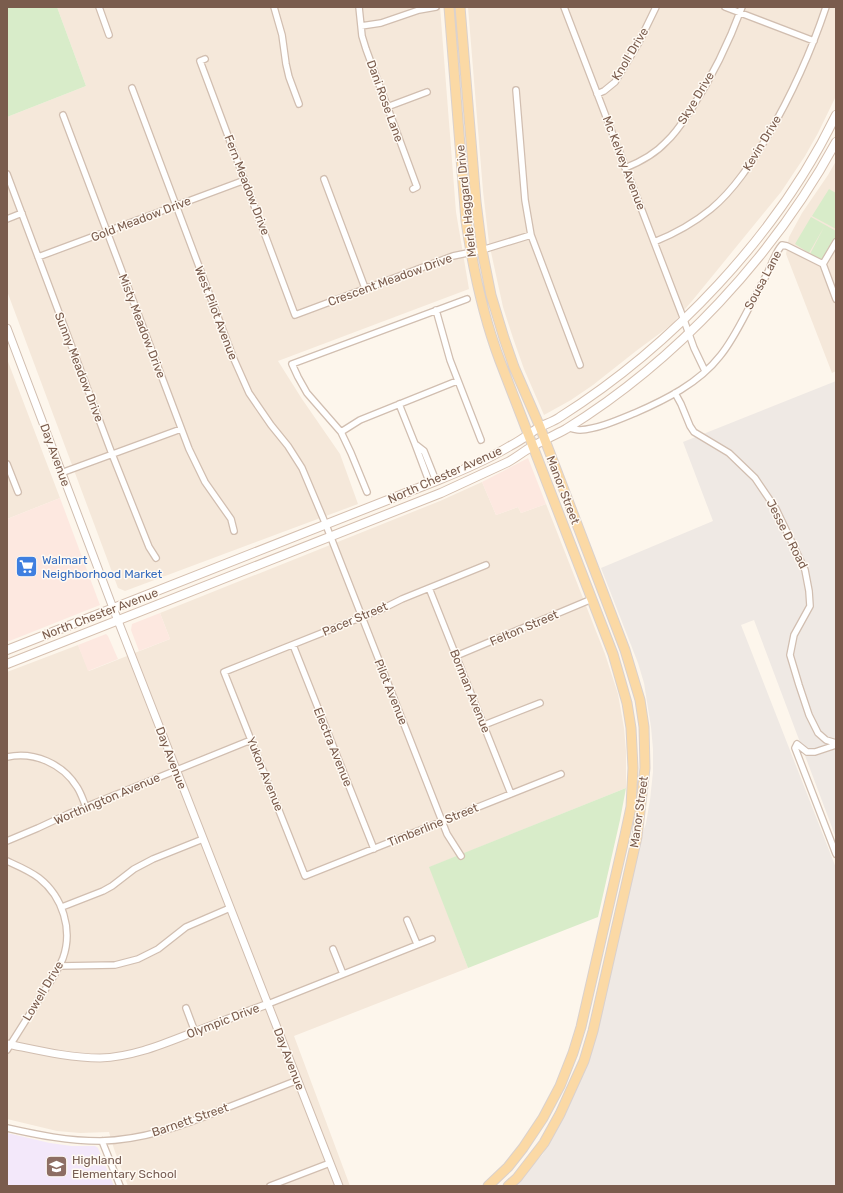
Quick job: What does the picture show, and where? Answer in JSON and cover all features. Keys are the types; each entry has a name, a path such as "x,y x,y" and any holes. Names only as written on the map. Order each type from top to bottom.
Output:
{"main road":[{"name":"Merle Haggard Drive","path":"449,7 464,199 471,252 480,296 492,340 528,434"},
{"name":"Merle Haggard Drive","path":"460,7 473,169 482,250 491,295 504,338 514,367 540,427"},
{"name":"North Chester Avenue","path":"7,650 433,482 511,446 528,434 558,418 603,387 644,355 684,320 726,275 770,222 805,171 836,115"},
{"name":"North Chester Avenue","path":"7,664 441,493 518,457 532,446 568,428 611,398 644,372 688,333 732,289 763,252 802,198 836,142"},
{"name":"Manor Street","path":"508,1186 517,1178 544,1143 560,1114 584,1061 593,1031 638,838 645,768 644,727 640,700 625,650 540,427"},
{"name":"Manor Street","path":"488,1186 512,1162 543,1118 560,1086 573,1053 581,1027 631,807 633,768 632,733 627,703 613,654 528,434"}],"street":[{"path":"99,7 109,35"},
{"path":"274,7 282,35 289,77 299,104"},
{"name":"Dani Rose Lane","path":"359,7 366,49 417,187 412,189"},
{"path":"361,26 381,24 419,10 436,7"},
{"name":"Mc Kelvey Avenue","path":"564,7 684,320"},
{"name":"Knoll Drive","path":"597,94 604,91 614,82 638,44 656,7"},
{"path":"725,7 741,10 814,41"},
{"name":"Kevin Drive","path":"654,242 683,228 697,219 724,197 737,182 760,150 792,92 814,41 826,7"},
{"name":"Skye Drive","path":"625,168 643,160 658,149 679,127 698,99 712,74 741,10"},
{"name":"Fern Meadow Drive","path":"205,59 200,61 295,315"},
{"name":"West Pilot Avenue","path":"132,88 240,375 260,409 292,451 302,468 326,525"},
{"path":"516,90 525,200 532,235 580,365"},
{"path":"387,107 428,92"},
{"name":"Misty Meadow Drive","path":"63,115 196,466 215,498 231,519 234,531"},
{"name":"Sunny Meadow Drive","path":"7,174 112,454 149,547 156,558"},
{"path":"324,179 365,288"},
{"name":"Gold Meadow Drive","path":"38,257 244,180"},
{"path":"7,219 22,213"},
{"name":"Crescent Meadow Drive","path":"295,315 453,256 482,250 532,235"},
{"path":"836,242 823,264 836,300"},
{"name":"Sousa Lane","path":"705,371 719,357 727,346 767,273 775,255 782,245 823,264"},
{"path":"367,492 341,432 307,393 292,364 467,299"},
{"path":"436,310 457,381 481,440"},
{"path":"568,428 579,430 600,426 654,405 695,380 705,371 694,348 684,320"},
{"name":"Day Avenue","path":"7,328 118,621 339,1186"},
{"path":"341,432 360,420 457,381"},
{"name":"Jesse D Road","path":"675,393 694,432 730,453 755,478 776,508 805,570 810,606 794,635 790,655 809,715 818,733 826,740 836,744"},
{"path":"399,404 415,444 424,451 433,482"},
{"path":"61,473 181,428"},
{"path":"7,464 18,492"},
{"name":"Pilot Avenue","path":"326,525 442,821 450,840 462,856"},
{"name":"Pacer Street","path":"224,672 382,609 402,598 486,565"},
{"name":"Borman Avenue","path":"429,588 511,794"},
{"name":"Felton Street","path":"456,656 592,599"},
{"name":"Electra Avenue","path":"293,645 374,849"},
{"name":"Yukon Avenue","path":"224,672 305,876"},
{"path":"484,725 540,703"},
{"name":"Worthington Avenue","path":"7,841 86,807 251,740"},
{"path":"836,744 832,747 815,752 807,752 796,744 795,748 836,854"},
{"path":"7,757 30,756 39,758 56,766 70,778 86,807"},
{"name":"Timberline Street","path":"305,876 561,774"},
{"path":"62,907 108,889 134,869 148,861 203,839"},
{"name":"Lowell Drive","path":"7,861 31,872 54,893 65,916 67,936 63,957 59,966 8,1046"},
{"path":"59,966 115,965 138,959 158,949 186,927 230,908"},
{"path":"407,920 417,944"},
{"name":"Olympic Drive","path":"8,1046 71,1056 101,1058 119,1056 149,1049 268,1004 432,938"},
{"path":"334,949 343,974"},
{"path":"186,1008 195,1032"},
{"name":"Barnett Street","path":"7,1128 64,1139 102,1141 138,1137 172,1129 298,1080"},
{"path":"102,1141 120,1186"},
{"path":"270,1186 330,1163"}],"shaded area":[{"path":"57,7 440,7 456,212 469,289 278,361 340,454 358,504 125,591 118,588 7,291 7,117 86,86"},
{"path":"468,7 836,7 836,96 805,156 781,192 673,323 593,385 571,400 544,415 524,369 503,307 489,243 483,191"},
{"path":"836,161 836,371 832,373 786,254 789,237 802,213"},
{"path":"7,359 60,498 7,519"},
{"path":"836,381 836,838 754,620 741,625 836,868 836,1186 514,1186 543,1154 588,1057 608,940 646,823 650,800 653,772 653,749 644,683 638,663 601,568 713,521 683,442"},
{"path":"528,458 546,504 521,513 518,507 496,515 482,482"},
{"path":"482,482 496,515 518,507 521,513 546,504 605,654 618,694 624,728 626,751 626,788 430,867 468,968 294,1036 350,1186 128,1186 109,1132 80,1133 57,1131 7,1119 7,672 78,645 89,671 170,639 160,613 440,501"},
{"path":"60,498 100,605 7,642 7,519"},
{"path":"160,613 170,639 139,651 131,630 132,624"},
{"path":"106,634 118,659 88,671 78,645"},
{"name":"Highland Elementary School","path":"7,1133 50,1143 72,1146 95,1146 98,1148 114,1186 7,1186"}],"green space":[{"path":"7,7 57,7 86,86 7,117"},
{"path":"829,189 836,193 836,229 812,216"},
{"path":"811,217 836,231 836,240 822,262 810,254 824,227 809,253 795,244"},
{"path":"626,788 598,917 468,968 429,867"}],"place":[{"name":"Walmart Neighborhood Market","path":"27,567"},
{"name":"Highland Elementary School","path":"57,1167"}]}
